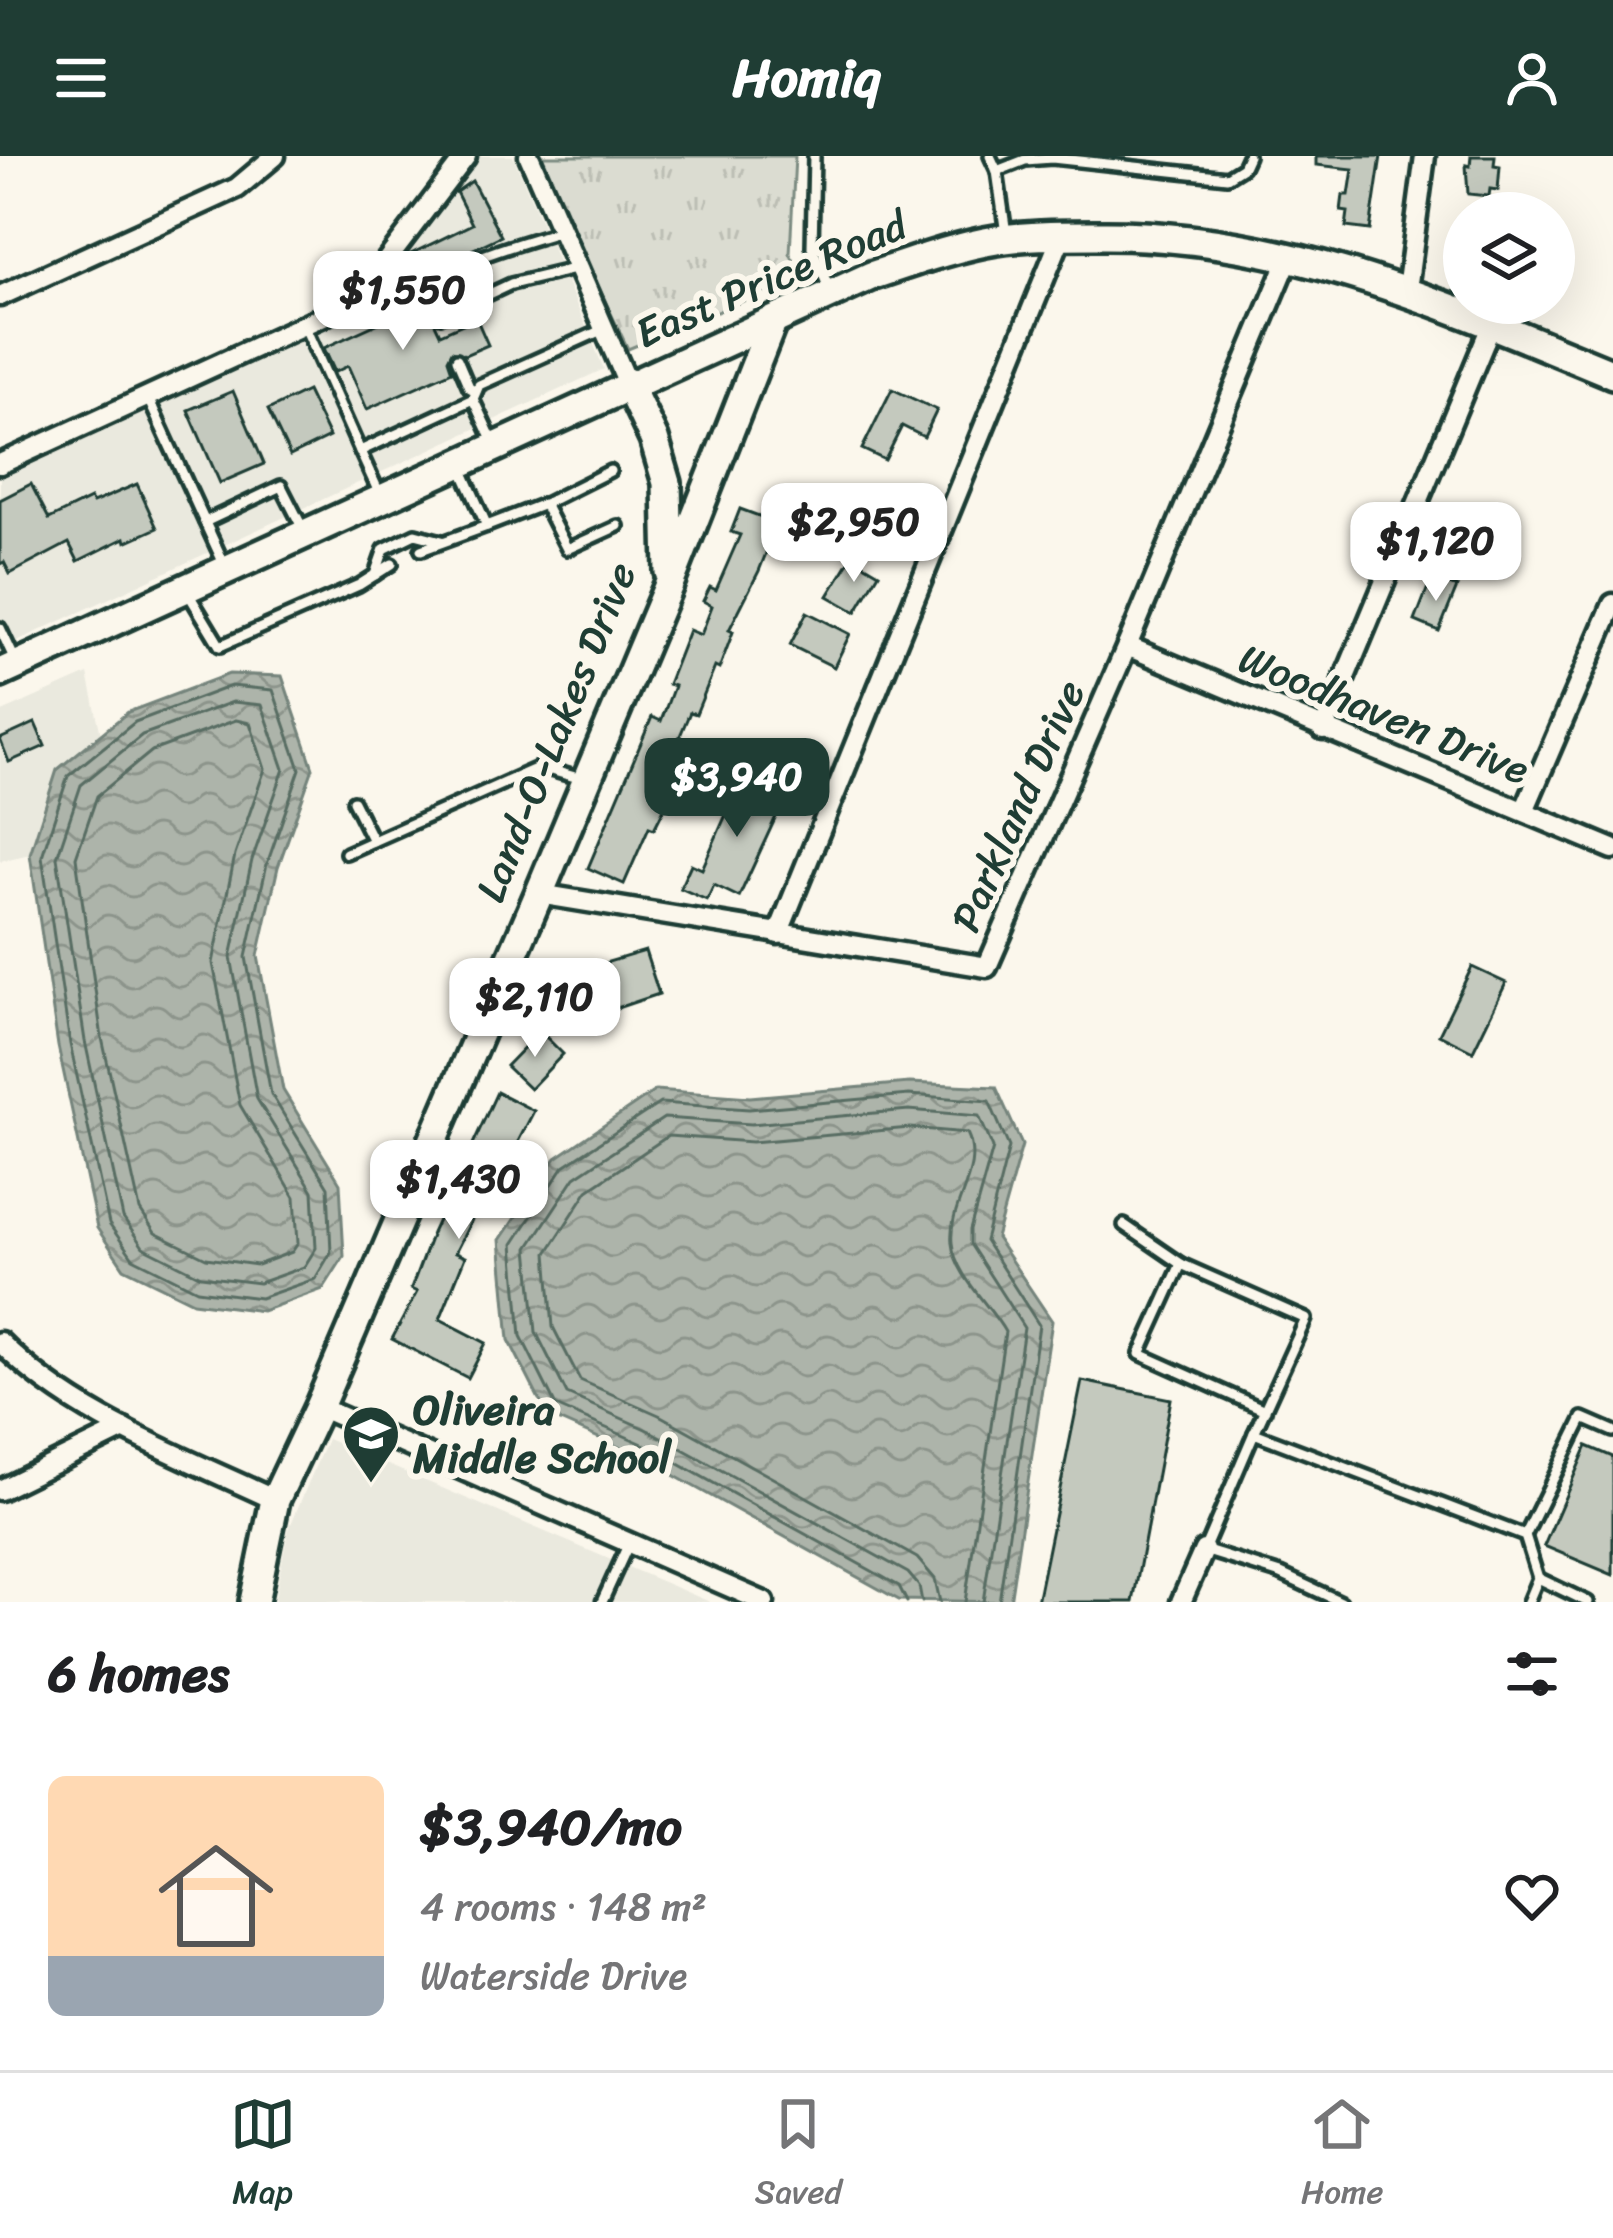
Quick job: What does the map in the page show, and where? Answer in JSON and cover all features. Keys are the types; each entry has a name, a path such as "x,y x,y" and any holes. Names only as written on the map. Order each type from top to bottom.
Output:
{"main road":[{"name":"East Price Road","path":"9,669 629,386 939,252 1007,239 1145,234 1290,255 1443,304"},
{"path":"670,582 772,323"},
{"name":"East Price Road","path":"1492,324 1613,374"},
{"name":"Land-O-Lakes Drive","path":"254,1602 275,1500 319,1407 670,582 667,483 654,439 629,386"}],"street":[{"path":"0,296 237,188 275,156"},
{"path":"0,464 356,301 466,156"},
{"name":"Land-O-Lakes Drive","path":"529,156 629,386"},
{"path":"1407,290 1424,156"},
{"path":"778,934 1062,235"},
{"name":"Parkland Drive","path":"539,894 987,967 1290,255"},
{"path":"1323,730 1492,324"},
{"path":"1524,811 1613,604"},
{"name":"Woodhaven Drive","path":"1127,646 1613,849"},
{"path":"0,1342 59,1389 124,1429 275,1500"},
{"path":"319,1407 764,1602"},
{"path":"0,1490 124,1429"},
{"path":"1181,1602 1204,1550"}],"lane":[{"path":"814,156 812,247 832,295"},
{"path":"990,156 997,171 1007,239"},
{"path":"997,171 1025,160 1052,158 1227,178 1243,167 1248,156"},
{"path":"445,332 432,295 433,286 447,271 561,231"},
{"path":"441,316 511,284 578,268"},
{"path":"383,271 401,284 432,295"},
{"path":"304,325 382,499"},
{"path":"360,451 475,395 479,385 604,329"},
{"path":"457,359 496,447"},
{"path":"147,397 227,570"},
{"path":"460,464 488,526"},
{"path":"421,550 544,504 610,471"},
{"path":"205,522 281,486 306,534"},
{"path":"544,504 567,549 618,526"},
{"path":"375,575 384,549 415,534 444,542"},
{"path":"185,589 220,646 392,564"},
{"path":"0,628 9,669"},
{"path":"346,853 540,767 587,781"},
{"path":"353,801 373,842"},
{"path":"1124,1225 1181,1264 1306,1319 1204,1550 1281,1574 1341,1602"},
{"path":"1181,1264 1140,1354 1265,1410"},
{"path":"1528,1602 1538,1578 1525,1536 1583,1418 1613,1431"},
{"path":"1254,1433 1525,1536"},
{"path":"602,1602 628,1543"},
{"path":"1538,1578 1588,1602"}],"shaded area":[{"path":"462,156 513,156 604,369 0,649 0,453 363,292"},
{"path":"88,674 101,735 57,770 30,854 0,861 0,713"},
{"name":"Oliveira Middle School","path":"327,1439 710,1602 274,1602 288,1531"}],"green space":[{"path":"536,156 795,156 790,254 803,276 628,349"}],"water":[{"path":"229,674 282,676 313,768 278,867 258,956 283,1090 340,1183 344,1256 323,1289 262,1311 193,1302 124,1268 97,1228 58,1046 30,854 57,770 128,712"},
{"path":"909,1083 996,1087 1022,1145 996,1238 1052,1321 1010,1602 899,1600 637,1455 547,1415 509,1340 500,1240 556,1158 656,1090 750,1097"}],"building":[{"path":"1316,156 1381,156 1370,230 1346,227 1348,212 1341,211 1353,169 1316,165"},
{"path":"1471,156 1495,156 1494,165 1500,166 1498,190 1468,192 1466,165 1470,166"},
{"path":"472,181 501,236 412,278 403,261 407,256 472,224 456,192"},
{"path":"425,302 440,334 465,323 462,317 473,311 488,345 465,355 452,351 448,359 452,371 367,409 348,366 335,372 324,348"},
{"path":"892,389 937,410 924,437 902,426 885,460 862,449"},
{"path":"233,391 264,464 220,483 188,410"},
{"path":"307,391 329,437 290,456 268,410"},
{"path":"31,484 49,519 137,484 157,528 78,561 69,543 10,574 4,562 0,564 0,500"},
{"path":"740,509 778,523 729,630 733,632 719,669 715,667 696,714 690,712 661,781 657,794 669,799 654,829 649,827 624,884 588,868 652,717 661,721 674,686 668,684 689,630 701,635 712,606 703,601 710,587 716,590 740,535 731,532"},
{"path":"852,557 879,573 856,612 828,596"},
{"path":"1432,577 1457,587 1439,631 1415,621"},
{"path":"807,612 850,634 834,667 790,645"},
{"path":"35,723 45,746 9,762 0,739"},
{"path":"744,774 787,793 739,897 714,885 707,900 680,888 691,864 702,869"},
{"path":"645,951 659,994 617,1008 614,997 552,1019 541,985 555,980 552,971 582,960 585,969"},
{"path":"1472,967 1506,983 1473,1051 1439,1034"},
{"path":"540,1031 563,1054 530,1089 506,1066"},
{"path":"497,1092 534,1111 455,1253 465,1257 440,1319 486,1343 468,1378 392,1339 417,1292 411,1289 432,1233"},
{"path":"1082,1381 1171,1399 1133,1602 1037,1602"},
{"path":"1587,1446 1613,1457 1613,1575 1544,1546"}],"place":[{"name":"Oliveira Middle School","path":"371,1485"}]}
